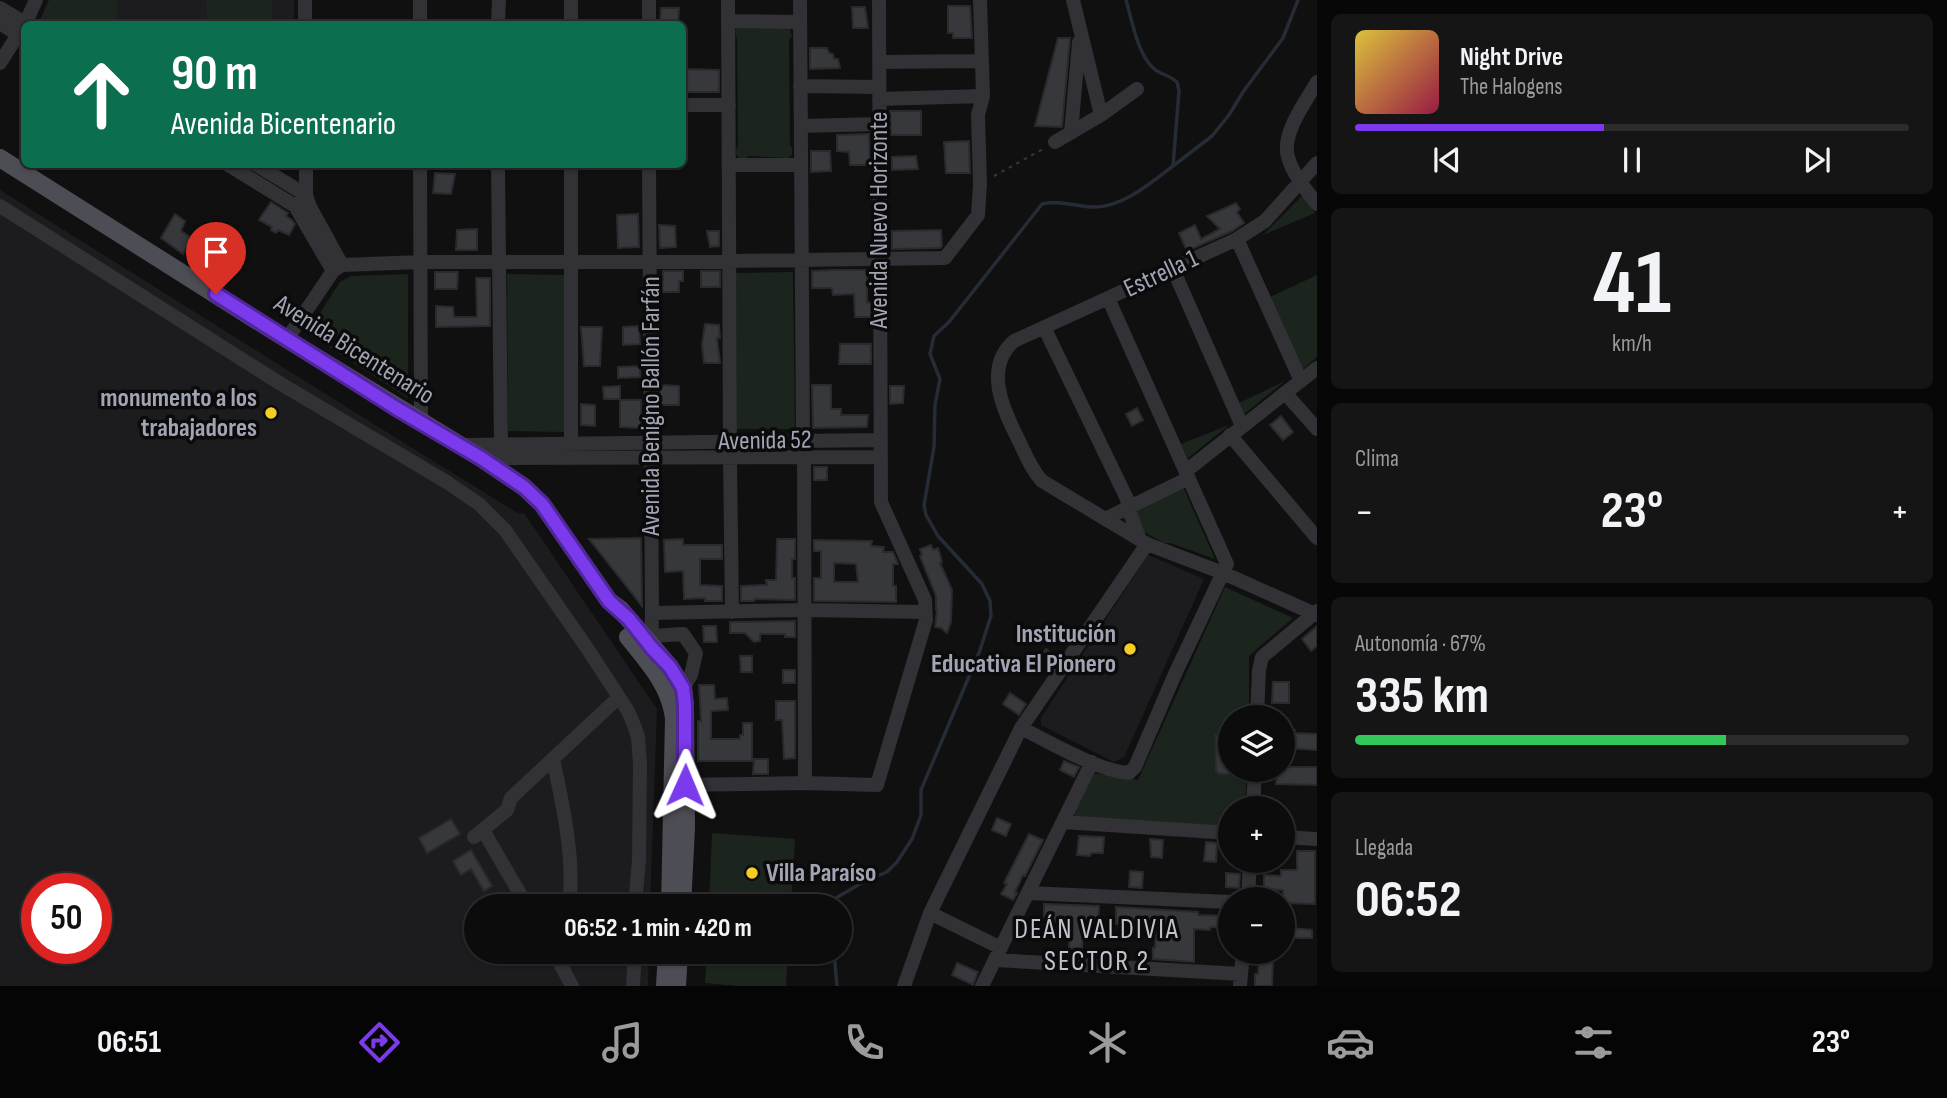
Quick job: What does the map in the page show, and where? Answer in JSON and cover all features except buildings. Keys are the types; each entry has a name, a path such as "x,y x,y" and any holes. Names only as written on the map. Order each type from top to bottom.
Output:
{"main road":[{"name":"Avenida Bicentenario","path":"0,159 421,423 481,458 501,465 542,504 609,601 612,615 651,649"},
{"path":"651,649 670,667 683,688 685,705 671,894"},
{"path":"651,649 673,706 685,856 683,894"},
{"path":"665,986 666,964"},
{"path":"677,986 678,964"}],"street":[{"path":"27,21 36,0"},
{"path":"305,0 305,21"},
{"path":"420,0 420,21"},
{"path":"498,21 499,0"},
{"path":"571,0 571,21"},
{"path":"649,0 649,21"},
{"path":"728,0 730,442"},
{"path":"800,0 803,440"},
{"name":"Avenida Nuevo Horizonte","path":"878,0 881,502 925,600 925,612"},
{"path":"337,268 421,262 729,262 945,258 978,215 978,115 983,96 980,0"},
{"path":"1073,0 1101,115"},
{"path":"0,8 21,26"},
{"path":"728,21 799,22"},
{"path":"0,23 21,28"},
{"path":"1071,133 1080,30"},
{"path":"0,63 21,33"},
{"path":"879,62 981,61"},
{"path":"1317,82 1292,125 1287,140 1287,156 1317,204"},
{"path":"800,86 879,93 983,96"},
{"path":"1055,142 1101,115 1137,89"},
{"path":"686,105 729,105"},
{"path":"801,127 879,124"},
{"name":"Estrella 1","path":"1105,519 1042,481 1036,474 1005,413 999,390 999,370 1009,346 1014,341 1237,239 1265,221 1317,163"},
{"path":"730,165 801,165"},
{"path":"233,168 295,206 337,268"},
{"path":"262,168 306,195"},
{"path":"306,168 306,195 337,268"},
{"path":"421,168 421,423"},
{"path":"498,168 501,465 650,459 881,457"},
{"path":"571,168 571,443"},
{"name":"Avenida Benigno Ballón Farfán","path":"649,168 651,649"},
{"path":"295,206 306,195"},
{"path":"0,206 281,384 419,465 479,504 505,530 619,697 634,725 639,750 639,859 636,894"},
{"path":"1237,239 1301,381"},
{"path":"287,339 337,268"},
{"path":"1173,269 1236,431 1317,538"},
{"path":"1021,728 1098,766 1129,773 1135,767 1227,564 1108,298"},
{"path":"1044,327 1127,499 1143,542"},
{"path":"1105,519 1187,474 1236,431 1317,368"},
{"path":"1286,394 1317,429"},
{"name":"Avenida 52","path":"458,445 880,440"},
{"path":"804,457 805,783"},
{"path":"730,458 732,612"},
{"path":"1105,519 1143,542 1316,613 1262,657 1258,705"},
{"path":"904,986 930,913 1021,728 1143,542"},
{"path":"652,613 805,610 925,612 926,620 877,785 679,785"},
{"path":"651,649 683,634 692,613"},
{"path":"683,634 696,653 691,675 683,688"},
{"path":"519,894 479,833 507,810 511,798 619,697"},
{"path":"553,759 567,841 569,894"},
{"path":"982,986 1092,762"},
{"path":"1063,822 1218,832"},
{"path":"1295,838 1317,839"},
{"path":"1028,892 1218,901"},
{"path":"930,913 998,954 1241,980"},
{"path":"563,964 572,986"},
{"path":"633,986 634,964"}],"path":[{"path":"980,184 1055,142"}],"shaded area":[{"path":"49,0 294,0 294,21 40,20"},
{"path":"49,0 117,0 117,21 40,20"},
{"path":"206,0 272,0 272,21 207,21"},
{"path":"789,27 792,36 789,40 792,155 788,158 739,158 736,153 735,31 737,28"},
{"path":"0,190 519,514 524,513 657,709 650,894 464,894 464,964 649,964 648,986 0,986"},
{"path":"1303,195 1315,213 1263,235"},
{"path":"793,272 795,429 737,429 736,273"},
{"path":"408,274 408,398 307,333 340,282 351,276"},
{"path":"507,274 564,275 564,432 508,431"},
{"path":"1317,275 1317,357 1302,370 1268,298"},
{"path":"1285,381 1244,414 1239,403"},
{"path":"1229,425 1188,458 1181,444"},
{"path":"1183,487 1215,559 1164,543 1142,531 1136,511"},
{"name":"Institución Educativa El Pionero","path":"1148,555 1204,579 1124,757 1114,762 1041,725 1041,718"},
{"path":"1225,587 1293,618 1249,657 1249,705 1218,705 1218,782 1246,782 1246,796 1218,796 1218,826 1075,816 1093,773 1138,780"},
{"name":"Villa Paraíso","path":"712,833 795,839 792,894 709,894"},
{"name":"Villa Paraíso","path":"706,964 787,964 786,986 705,983"}],"waterway":[{"path":"843,894 887,872 912,839 921,815 921,790 979,653 991,616 990,601 982,584 938,536 926,515 924,505 934,447 935,405 940,379 930,354 934,336 949,322 1042,204 1091,207 1113,204 1135,194 1173,166 1179,91 1177,82 1157,71 1145,58 1126,0"},
{"path":"1173,166 1212,136 1229,115 1283,38 1298,0"},
{"path":"835,964 837,986"}],"place":[{"name":"monumento a los trabajadores","path":"271,413"},
{"name":"Institución Educativa El Pionero","path":"1130,649"},
{"name":"Villa Paraíso","path":"752,873"}],"district":[{"name":"DEÁN VALDIVIA SECTOR 2","path":"1097,945"}],"route":[{"path":"216,294 396,408 481,458 524,487 542,504 609,601 620,609 670,667 683,688 685,785"}]}
